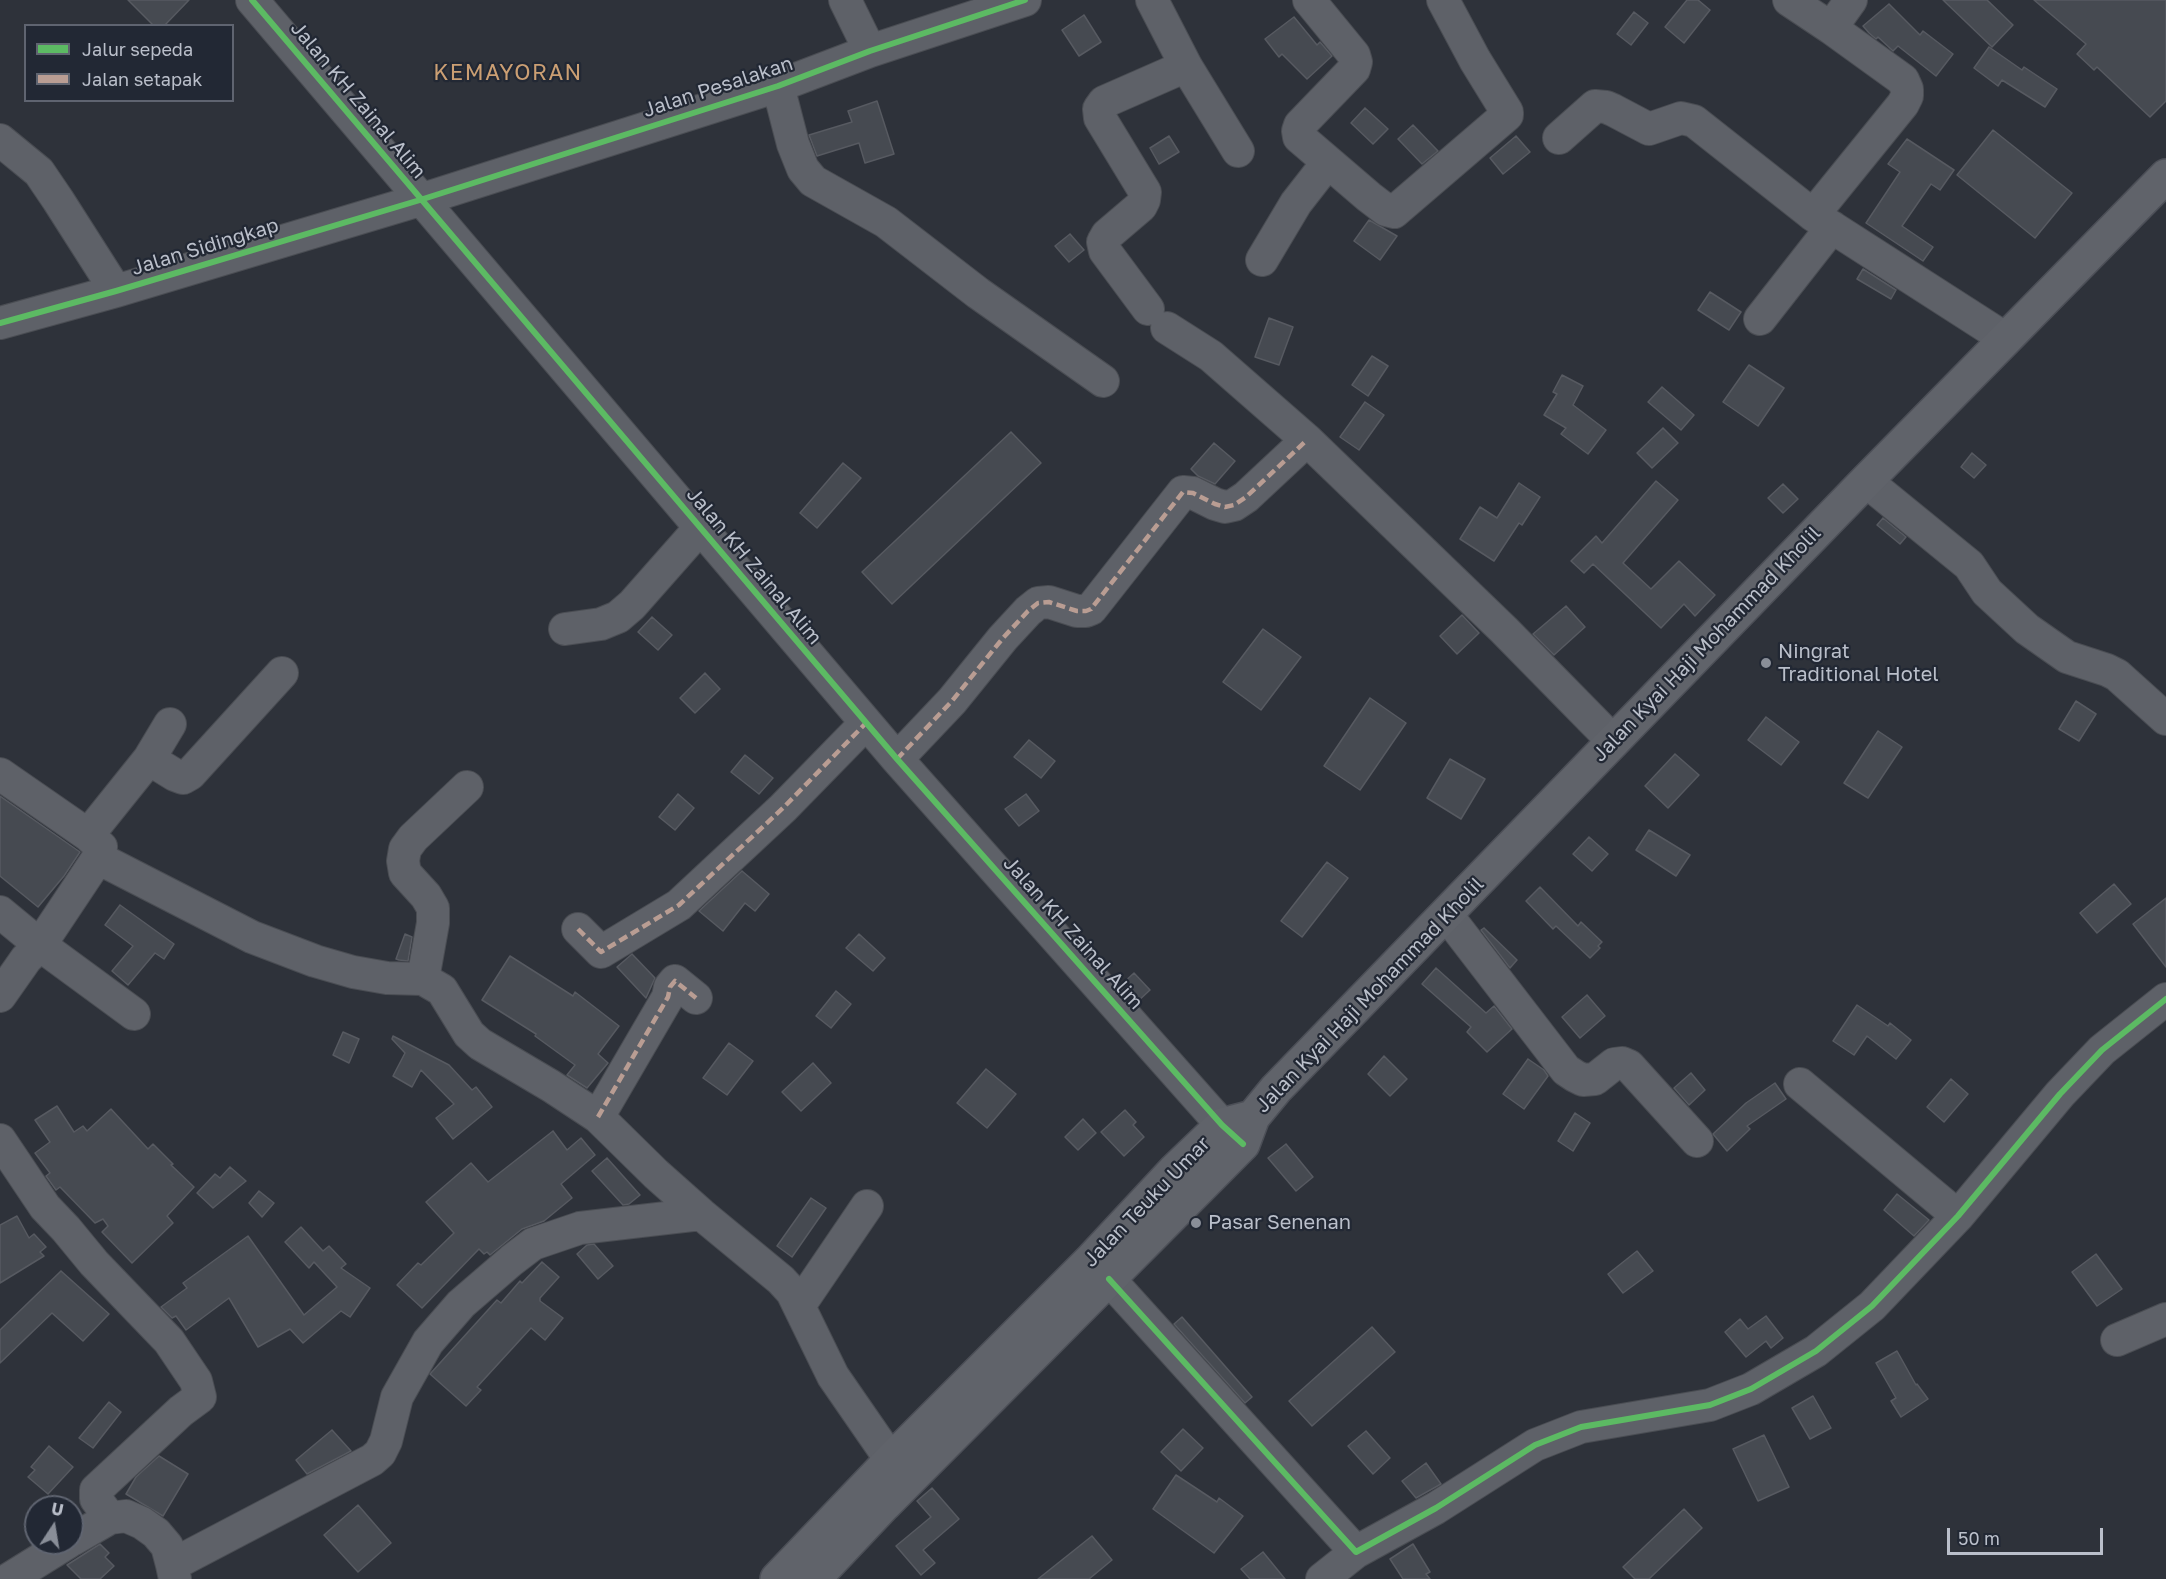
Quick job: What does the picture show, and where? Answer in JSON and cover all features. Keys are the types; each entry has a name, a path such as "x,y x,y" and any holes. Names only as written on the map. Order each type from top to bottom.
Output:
{"main road":[{"name":"Jalan Kyai Haji Mohammad Kholil","path":"1239,1129 1612,741 2166,176"},
{"name":"Jalan Teuku Umar","path":"777,1579 825,1548 1108,1279 1239,1129"},
{"name":"Jalan Teuku Umar","path":"814,1579 825,1548 891,1460 1090,1261 1174,1171 1239,1129"}],"street":[{"name":"Jalan KH Zainal Alim","path":"252,0 897,759 1239,1129"},
{"path":"845,0 870,51"},
{"path":"1152,0 1186,66 1238,151"},
{"path":"1309,0 1354,55 1356,62 1354,69 1300,125 1299,137 1369,197 1394,213 1506,118 1507,112 1475,60 1443,0"},
{"path":"1760,319 1822,221 1907,96 1903,80 1789,0"},
{"path":"1831,28 1851,0"},
{"name":"Jalan Pesalakan","path":"420,200 778,86 1008,2"},
{"path":"1186,66 1104,102 1099,109 1100,118 1145,192 1141,206 1102,242 1105,251 1158,318 1211,356 1307,440 1504,630 1612,741"},
{"path":"778,86 802,169 813,181 886,222 978,292 1103,381"},
{"path":"1559,138 1595,106 1613,110 1648,129 1681,118 1694,122 1822,221 2006,339"},
{"path":"0,140 39,172 116,291"},
{"path":"1262,260 1296,203 1328,162"},
{"name":"Jalan Sidingkap","path":"0,323 116,291 420,200"},
{"path":"897,759 952,701 1003,638 1038,603 1049,602 1077,610 1091,609 1183,492 1193,493 1225,507 1234,505 1246,497 1307,440"},
{"path":"1866,481 1970,564 1987,592 2027,629 2067,657 2117,675 2166,719"},
{"path":"566,629 601,624 618,618 632,606 700,528"},
{"path":"149,759 183,778 190,774 282,672"},
{"path":"578,929 602,952 679,905 783,808 866,723"},
{"path":"0,996 26,959 40,945 93,847 170,724"},
{"path":"0,774 93,847 252,937 315,961 352,972 387,978 423,979 442,990 469,1034 480,1044 598,1117 701,1214 782,1280 792,1292 833,1376 891,1460"},
{"path":"423,979 433,923 433,908 426,896 405,873 403,861 405,849 413,838 467,788"},
{"path":"0,912 40,945 134,1014"},
{"path":"1446,914 1566,1070 1583,1080 1595,1079 1614,1064 1622,1063 1629,1066 1697,1141"},
{"path":"598,1117 668,997 670,987 675,981 696,998"},
{"path":"1322,1579 1356,1552 1436,1508 1535,1445 1581,1427 1710,1405 1751,1389 1816,1351 1872,1306 1958,1216 2060,1094 2102,1050 2164,1006"},
{"path":"1800,1084 1958,1216"},
{"path":"0,1140 45,1207 94,1263 169,1341 196,1381 200,1397 181,1411 96,1490 96,1499 111,1518"},
{"path":"799,1306 867,1206"},
{"path":"84,1533 111,1518 126,1516 156,1533 167,1546 174,1572 372,1460 380,1453 386,1441 397,1397 428,1342 461,1304 533,1244 580,1228 701,1214"},
{"path":"1108,1279 1356,1552"},
{"path":"2117,1340 2166,1319"},
{"path":"9,1579 48,1555"}],"building":[{"path":"128,0 189,0 166,24 152,24"},
{"path":"1687,0 1698,0 1710,10 1684,43 1665,27"},
{"path":"1943,0 1987,0 2013,25 1992,47"},
{"path":"2034,0 2166,0 2166,101 2150,117 2097,67 2094,70 2077,54 2086,44"},
{"path":"1889,4 1920,35 1923,31 1953,54 1936,76 1898,46 1893,51 1863,26"},
{"path":"1634,12 1648,23 1631,45 1617,34"},
{"path":"1084,15 1101,42 1079,56 1062,30"},
{"path":"1294,17 1317,45 1320,42 1332,56 1307,79 1282,54 1279,57 1265,39"},
{"path":"1989,47 2022,70 2024,67 2057,89 2045,107 2002,80 1998,86 1974,68"},
{"path":"877,101 894,154 865,163 859,143 817,156 809,135 852,122 848,111"},
{"path":"1365,108 1388,129 1373,144 1351,123"},
{"path":"1413,125 1438,151 1422,164 1398,139"},
{"path":"1993,130 2072,193 2035,238 1957,175"},
{"path":"1169,136 1179,152 1159,164 1150,148"},
{"path":"1516,136 1530,152 1503,174 1490,158"},
{"path":"1907,139 1954,170 1940,190 1931,184 1902,226 1933,247 1923,261 1866,223 1900,172 1888,164"},
{"path":"1369,220 1397,236 1380,260 1354,241"},
{"path":"1070,234 1084,250 1069,262 1055,246"},
{"path":"1863,269 1896,290 1891,299 1857,279"},
{"path":"1710,292 1741,312 1729,330 1698,310"},
{"path":"1269,318 1293,327 1279,365 1255,357"},
{"path":"1372,356 1388,366 1368,396 1352,385"},
{"path":"1749,365 1784,388 1758,426 1723,402"},
{"path":"1562,375 1583,386 1573,405 1606,430 1588,454 1561,434 1566,428 1544,415 1557,394 1553,392"},
{"path":"1662,387 1694,415 1681,430 1648,402"},
{"path":"1365,402 1384,415 1359,450 1340,437"},
{"path":"1663,428 1678,443 1652,468 1637,453"},
{"path":"1011,432 1041,463 892,604 862,572"},
{"path":"1214,443 1235,461 1215,484 1198,476 1191,469"},
{"path":"1972,453 1986,465 1974,478 1961,467"},
{"path":"843,463 861,478 817,528 800,513"},
{"path":"1656,481 1678,500 1623,563 1651,589 1679,561 1715,595 1695,616 1684,604 1661,628 1593,564 1584,573 1571,561 1596,536 1602,543"},
{"path":"1519,483 1540,497 1522,525 1519,523 1494,561 1460,539 1480,507 1497,518"},
{"path":"1783,484 1798,499 1783,513 1768,498"},
{"path":"1883,518 1906,537 1900,544 1877,525"},
{"path":"1566,606 1585,627 1554,655 1533,634"},
{"path":"1462,615 1479,633 1457,654 1440,636"},
{"path":"652,617 672,635 658,650 638,632"},
{"path":"1263,629 1301,657 1261,710 1223,682"},
{"path":"705,673 720,689 695,713 680,698"},
{"path":"1370,698 1406,723 1360,790 1324,766"},
{"path":"2076,701 2096,714 2079,741 2059,729"},
{"path":"1766,717 1799,742 1781,765 1748,740"},
{"path":"1878,731 1902,747 1868,798 1844,783"},
{"path":"1029,740 1055,761 1041,778 1014,757"},
{"path":"1675,754 1699,775 1668,808 1645,786"},
{"path":"745,755 773,778 759,794 731,772"},
{"path":"1450,759 1485,779 1461,819 1427,798"},
{"path":"678,794 694,808 675,830 659,817"},
{"path":"1026,794 1039,811 1019,826 1005,809"},
{"path":"0,796 80,852 64,876 38,907 0,876"},
{"path":"1649,830 1690,855 1676,876 1636,850"},
{"path":"1589,837 1608,854 1592,871 1573,854"},
{"path":"1327,862 1348,878 1302,937 1281,921"},
{"path":"742,871 769,894 755,911 745,903 723,931 699,911"},
{"path":"2114,884 2131,904 2097,933 2080,913"},
{"path":"1540,887 1578,926 1581,922 1602,942 1598,946 1600,948 1590,958 1556,926 1553,929 1526,901"},
{"path":"2166,898 2166,967 2133,924"},
{"path":"120,905 174,944 164,959 155,953 128,985 112,971 133,946 105,925"},
{"path":"1484,928 1517,960 1510,968 1481,930"},
{"path":"405,934 412,937 408,961 396,959"},
{"path":"859,934 885,958 873,971 846,948"},
{"path":"632,954 655,978 646,998 617,967"},
{"path":"510,956 573,996 575,992 619,1026 598,1054 608,1063 587,1088 567,1075 575,1065 535,1036 536,1034 482,1000"},
{"path":"1436,968 1486,1013 1494,1006 1512,1029 1487,1052 1467,1032 1471,1027 1422,984"},
{"path":"1134,973 1150,990 1137,1002 1121,985"},
{"path":"836,991 851,1004 831,1028 816,1016"},
{"path":"1587,995 1605,1016 1580,1038 1562,1017"},
{"path":"1857,1005 1888,1026 1890,1023 1911,1040 1896,1059 1867,1036 1854,1055 1833,1041"},
{"path":"343,1032 359,1039 349,1063 333,1055"},
{"path":"393,1036 449,1065 472,1090 476,1087 492,1107 453,1139 436,1118 454,1104 421,1070 412,1087 393,1076 405,1053 392,1039"},
{"path":"729,1043 753,1061 727,1095 703,1078"},
{"path":"1384,1056 1407,1079 1390,1096 1368,1074"},
{"path":"1528,1059 1544,1070 1548,1076 1524,1109 1503,1094"},
{"path":"813,1063 831,1083 801,1111 782,1092"},
{"path":"986,1069 1016,1094 987,1128 957,1103"},
{"path":"1691,1073 1705,1090 1689,1105 1674,1088"},
{"path":"1951,1079 1968,1094 1944,1122 1927,1107"},
{"path":"1775,1083 1786,1099 1747,1126 1750,1129 1727,1151 1713,1134 1746,1103"},
{"path":"57,1106 74,1132 83,1126 87,1131 111,1109 148,1149 153,1144 194,1187 167,1216 173,1223 132,1263 102,1232 108,1226 103,1219 95,1223 60,1187 56,1190 46,1176 50,1173 35,1153 50,1142 35,1120"},
{"path":"1125,1110 1136,1122 1133,1125 1144,1137 1124,1156 1101,1132"},
{"path":"1575,1113 1590,1123 1573,1151 1558,1141"},
{"path":"1083,1119 1096,1133 1078,1150 1065,1137"},
{"path":"553,1131 567,1150 581,1138 595,1155 561,1184 572,1198 544,1221 522,1229 490,1255 487,1252 484,1254 479,1249 422,1308 397,1285 418,1263 421,1265 454,1233 426,1202 471,1163 488,1182"},
{"path":"1286,1144 1313,1177 1296,1191 1268,1158"},
{"path":"607,1158 640,1195 629,1204 623,1205 592,1171"},
{"path":"230,1167 246,1181 213,1208 197,1193 215,1174 220,1178"},
{"path":"259,1191 274,1203 262,1217 249,1203"},
{"path":"1897,1194 1929,1220 1914,1236 1884,1210"},
{"path":"811,1198 826,1208 792,1257 777,1246"},
{"path":"17,1216 29,1238 34,1234 46,1247 40,1252 44,1256 0,1283 0,1225"},
{"path":"301,1227 323,1251 329,1246 346,1264 341,1268 370,1288 350,1317 341,1311 303,1343 290,1329 258,1347 229,1298 186,1330 176,1316 172,1318 161,1307 187,1288 183,1283 248,1236 304,1315 337,1287 314,1262 309,1268 285,1242"},
{"path":"594,1244 613,1266 598,1279 577,1254 587,1245"},
{"path":"1637,1251 1653,1271 1623,1293 1608,1274"},
{"path":"2096,1254 2122,1289 2097,1306 2072,1272"},
{"path":"542,1262 559,1277 540,1298 540,1301 563,1318 545,1340 531,1328 477,1387 481,1390 466,1406 430,1374 497,1300 501,1303 520,1281 522,1283"},
{"path":"61,1271 109,1314 83,1341 52,1313 0,1363 0,1330"},
{"path":"1766,1316 1783,1338 1771,1348 1766,1341 1746,1357 1725,1332 1740,1319 1748,1329"},
{"path":"1182,1317 1252,1397 1245,1403 1174,1324"},
{"path":"1372,1327 1395,1352 1312,1426 1289,1401"},
{"path":"1897,1351 1916,1385 1928,1399 1901,1417 1891,1401 1896,1398 1876,1363"},
{"path":"1813,1396 1831,1428 1810,1439 1792,1408"},
{"path":"109,1402 121,1412 93,1448 79,1438"},
{"path":"1183,1429 1203,1448 1181,1471 1161,1452"},
{"path":"332,1430 351,1451 307,1474 296,1460"},
{"path":"1366,1431 1390,1458 1373,1474 1348,1446"},
{"path":"1764,1435 1789,1487 1758,1501 1733,1449"},
{"path":"49,1446 73,1467 48,1494 28,1477 35,1470 31,1467"},
{"path":"159,1456 188,1474 163,1516 126,1494 136,1477"},
{"path":"1426,1463 1441,1484 1416,1498 1402,1481"},
{"path":"1176,1475 1217,1502 1219,1498 1243,1516 1214,1553 1153,1509"},
{"path":"932,1488 959,1519 923,1550 935,1563 921,1575 896,1546 931,1517 917,1501"},
{"path":"358,1505 391,1543 358,1572 324,1535"},
{"path":"1684,1509 1702,1528 1649,1579 1635,1579 1623,1567"},
{"path":"1092,1536 1112,1560 1089,1579 1038,1579"},
{"path":"100,1544 109,1553 105,1557 114,1566 100,1579 81,1579 67,1565"},
{"path":"1413,1544 1430,1572 1426,1574 1430,1579 1403,1579 1390,1559"},
{"path":"1263,1552 1285,1579 1250,1579 1241,1569"}],"marked path":[{"path":"897,759 952,701 1003,638 1038,603 1049,602 1077,611 1091,609 1183,492 1193,493 1225,507 1234,505 1246,497 1307,440"},
{"path":"578,929 601,952 679,905 783,808 866,723"},
{"path":"598,1117 668,997 670,987 675,981 696,998"}],"cycle path":[{"path":"252,0 897,759 1222,1125 1243,1144"},
{"path":"0,323 116,291 420,200 778,86 870,51 1025,0"},
{"path":"1109,1279 1356,1552 1436,1508 1535,1445 1581,1427 1710,1405 1751,1389 1816,1351 1872,1306 1958,1216 2060,1094 2102,1050 2166,999"}],"place":[{"name":"Ningrat Traditional Hotel","path":"1766,663"},
{"name":"Pasar Senenan","path":"1196,1223"}],"district":[{"name":"KEMAYORAN","path":"508,73"}]}
